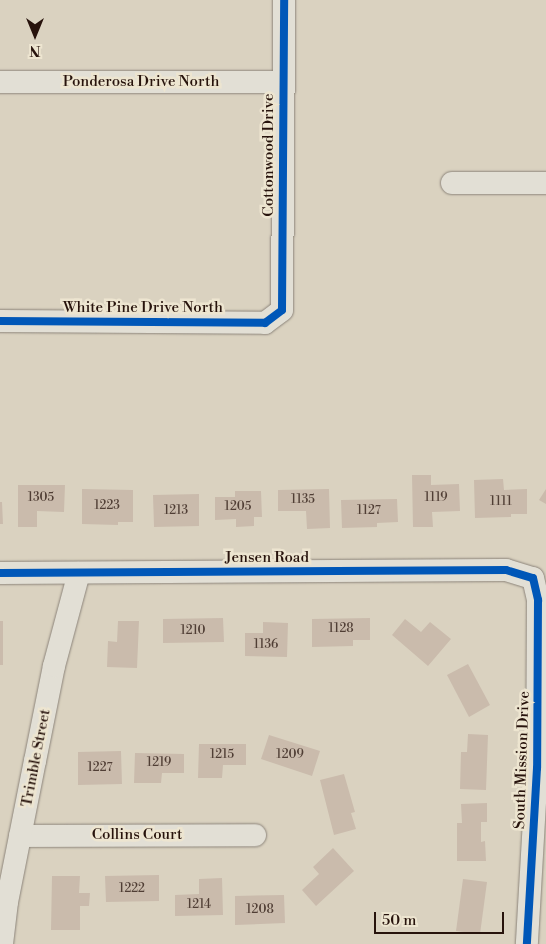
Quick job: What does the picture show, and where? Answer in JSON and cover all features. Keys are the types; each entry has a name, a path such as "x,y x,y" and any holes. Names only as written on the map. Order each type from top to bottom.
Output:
{"street":[{"name":"Cottonwood Drive","path":"282,310 284,0"},
{"name":"Ponderosa Drive North","path":"0,82 283,82"},
{"path":"452,183 546,183"},
{"name":"White Pine Drive North","path":"0,321 265,323 282,310"},
{"name":"Jensen Road","path":"0,574 506,570 533,578"},
{"name":"Trimble Street","path":"2,944 20,836 54,666 79,574"},
{"name":"South Mission Drive","path":"527,944 537,768 538,600 533,578"},
{"name":"Collins Court","path":"20,836 255,835"}],"building":[{"path":"412,475 431,475 431,485 459,484 460,511 432,512 433,527 413,527"},
{"path":"503,479 504,490 527,489 527,514 511,514 511,517 475,518 474,480"},
{"path":"18,485 65,485 64,512 37,511 37,527 18,527"},
{"path":"82,489 133,490 133,522 118,522 118,525 82,524"},
{"path":"329,489 330,528 307,529 306,511 278,511 278,490"},
{"path":"546,489 546,504 539,500"},
{"path":"235,491 261,491 262,517 254,517 254,526 236,527 236,519 215,520 215,497 235,497"},
{"path":"199,494 199,526 154,527 153,495"},
{"path":"397,499 398,522 377,523 377,527 342,528 341,500"},
{"path":"0,502 2,502 3,524 0,524"},
{"path":"223,618 224,642 163,643 163,619"},
{"path":"370,618 370,640 353,640 353,646 312,647 312,619"},
{"path":"405,619 421,632 430,622 451,639 428,666 392,635"},
{"path":"0,621 3,621 3,665 0,665"},
{"path":"118,621 139,621 137,668 107,667 108,641 117,642"},
{"path":"263,622 288,623 287,657 245,656 245,633 263,633"},
{"path":"468,664 490,705 469,717 447,675"},
{"path":"468,734 488,735 486,790 460,789 461,752 467,752"},
{"path":"269,735 320,751 312,776 261,759"},
{"path":"199,744 246,744 246,765 223,765 222,778 198,778"},
{"path":"121,751 122,784 78,785 78,752"},
{"path":"135,753 184,754 184,773 162,773 161,783 134,783"},
{"path":"344,774 355,812 351,813 356,829 334,835 320,780"},
{"path":"487,803 487,822 481,822 481,842 485,841 486,861 457,861 457,823 462,823 461,804"},
{"path":"333,848 354,871 316,906 302,890 319,874 313,867"},
{"path":"159,875 159,901 106,902 105,876"},
{"path":"52,876 80,876 79,893 90,893 89,906 80,906 80,930 51,930"},
{"path":"222,878 223,915 175,916 175,895 199,894 199,879"},
{"path":"463,879 487,882 480,934 456,931"},
{"path":"284,895 285,923 235,925 235,896"}],"cycle path":[{"path":"0,321 265,323 282,310 284,0"},
{"path":"0,573 506,570 533,578 538,600 537,768 527,944"}]}
